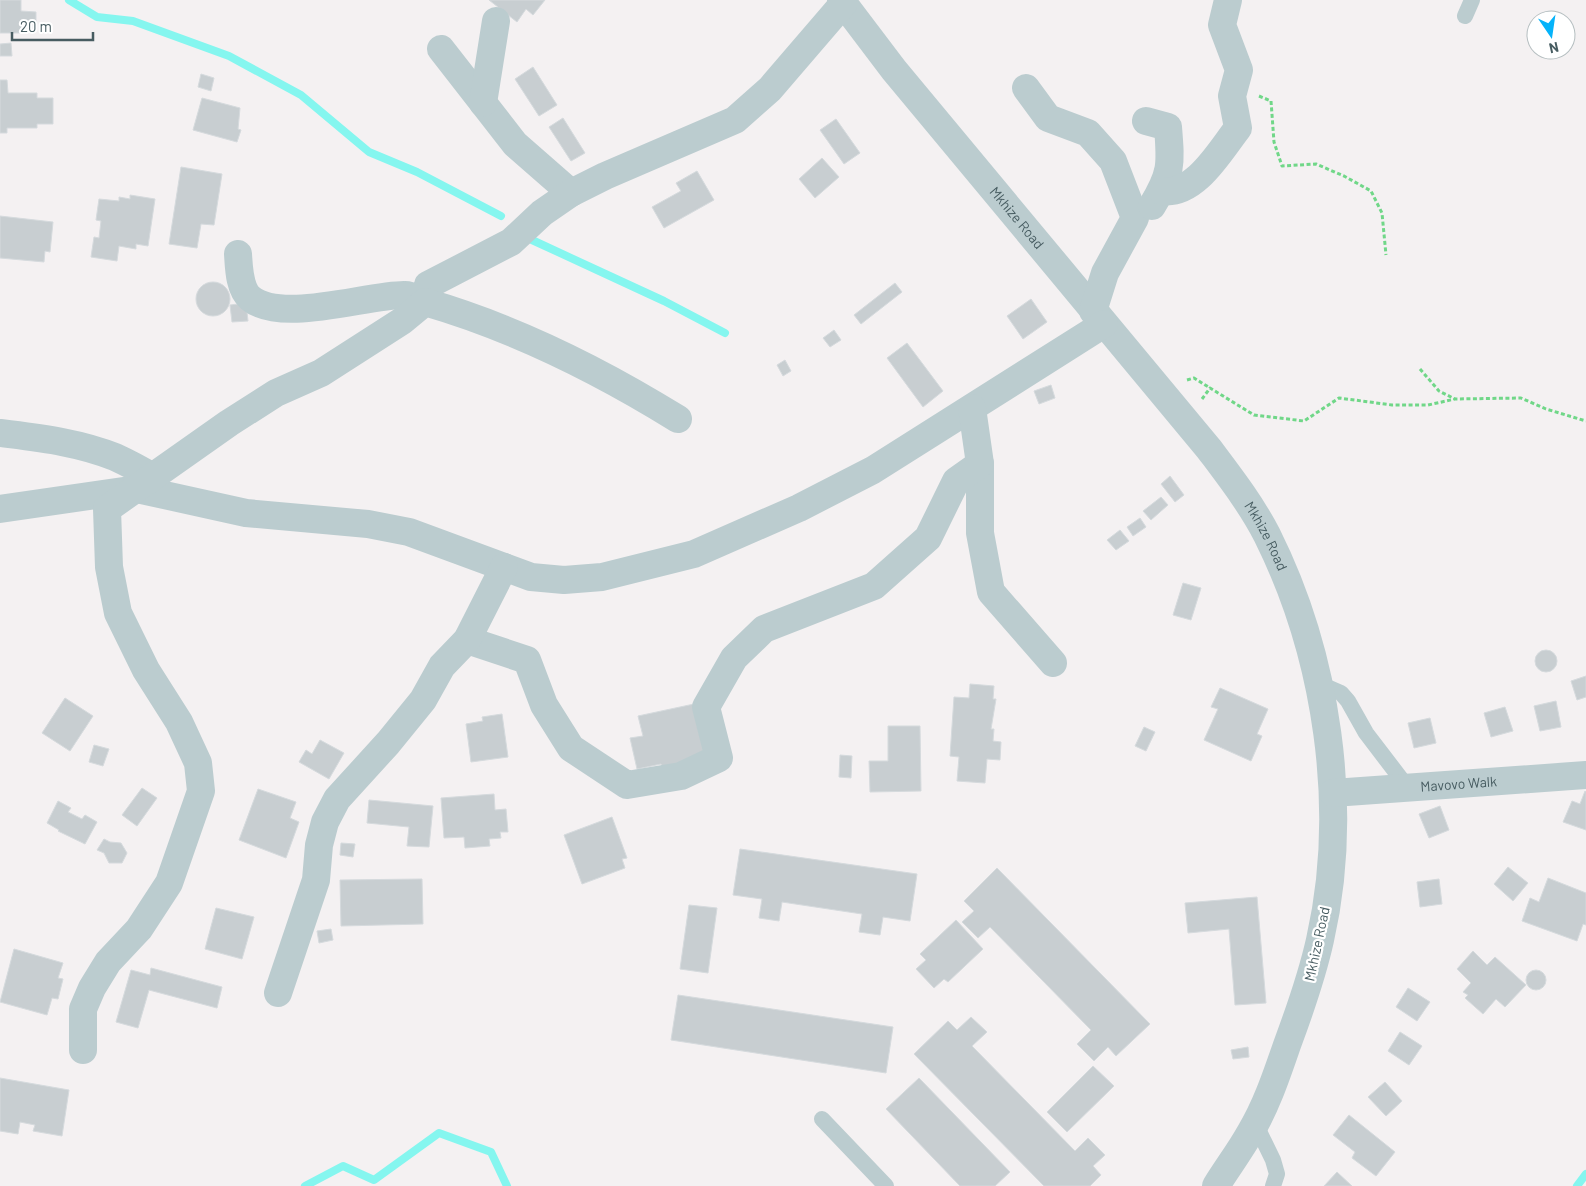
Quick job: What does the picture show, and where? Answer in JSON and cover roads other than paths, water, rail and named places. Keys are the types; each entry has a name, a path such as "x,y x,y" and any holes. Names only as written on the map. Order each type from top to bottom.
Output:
{"street":[{"path":"82,1050 83,1009 92,988 108,962 139,929 169,883 201,791 198,763 183,730 146,670 118,613 109,567 107,508 276,393 321,373 402,321 425,302 428,285 510,242 542,213 571,194 604,176 735,120 770,89 842,2"},
{"name":"Mkhize Road","path":"842,2 894,70 1186,421 1244,495 1266,534 1291,587 1312,657 1326,720 1333,793 1330,868 1321,938 1306,994 1280,1066 1255,1123 1216,1186"},
{"path":"1162,191 1172,192 1195,180 1238,128 1232,96 1240,70 1225,13"},
{"path":"483,103 496,21"},
{"path":"442,49 515,144 571,194"},
{"path":"1026,88 1048,118 1088,133 1113,161 1135,218"},
{"path":"0,432 54,440 94,450 117,458 145,483 246,513 368,524 409,532 531,577 564,580 602,577 694,554 799,508 873,470 972,408 1099,317 1105,274 1135,218 1149,212 1162,191 1172,164 1168,127 1146,122"},
{"path":"238,254 243,287 249,297 272,307 290,308 334,305 406,294 425,302 473,316 552,350 626,387 678,420"},
{"path":"972,408 980,464 980,533 991,592 1052,663"},
{"path":"467,640 527,660 544,705 571,748 627,785 681,776 719,758 706,707 734,658 764,629 874,586 928,538 956,481 980,464"},
{"path":"0,509 145,483"},
{"path":"278,993 316,880 319,845 325,822 337,799 388,743 423,700 442,666 467,640 504,567"},
{"path":"1576,776 1586,758"},
{"name":"Mavovo Walk","path":"1333,793 1576,776"}],"lane":[{"path":"1465,16 1472,0"},
{"path":"1318,683 1341,693 1348,701 1366,733 1408,788"},
{"path":"822,1119 886,1186"},
{"path":"1255,1123 1275,1167 1277,1174 1273,1186"}],"waterway":[{"path":"69,0 97,17 133,21 229,56 301,95 369,152 417,172 501,216"},
{"path":"532,240 664,301 725,333"},
{"path":"305,1186 343,1166 374,1180 439,1133 491,1152 507,1186"},
{"path":"1577,1186 1586,1174"}]}
